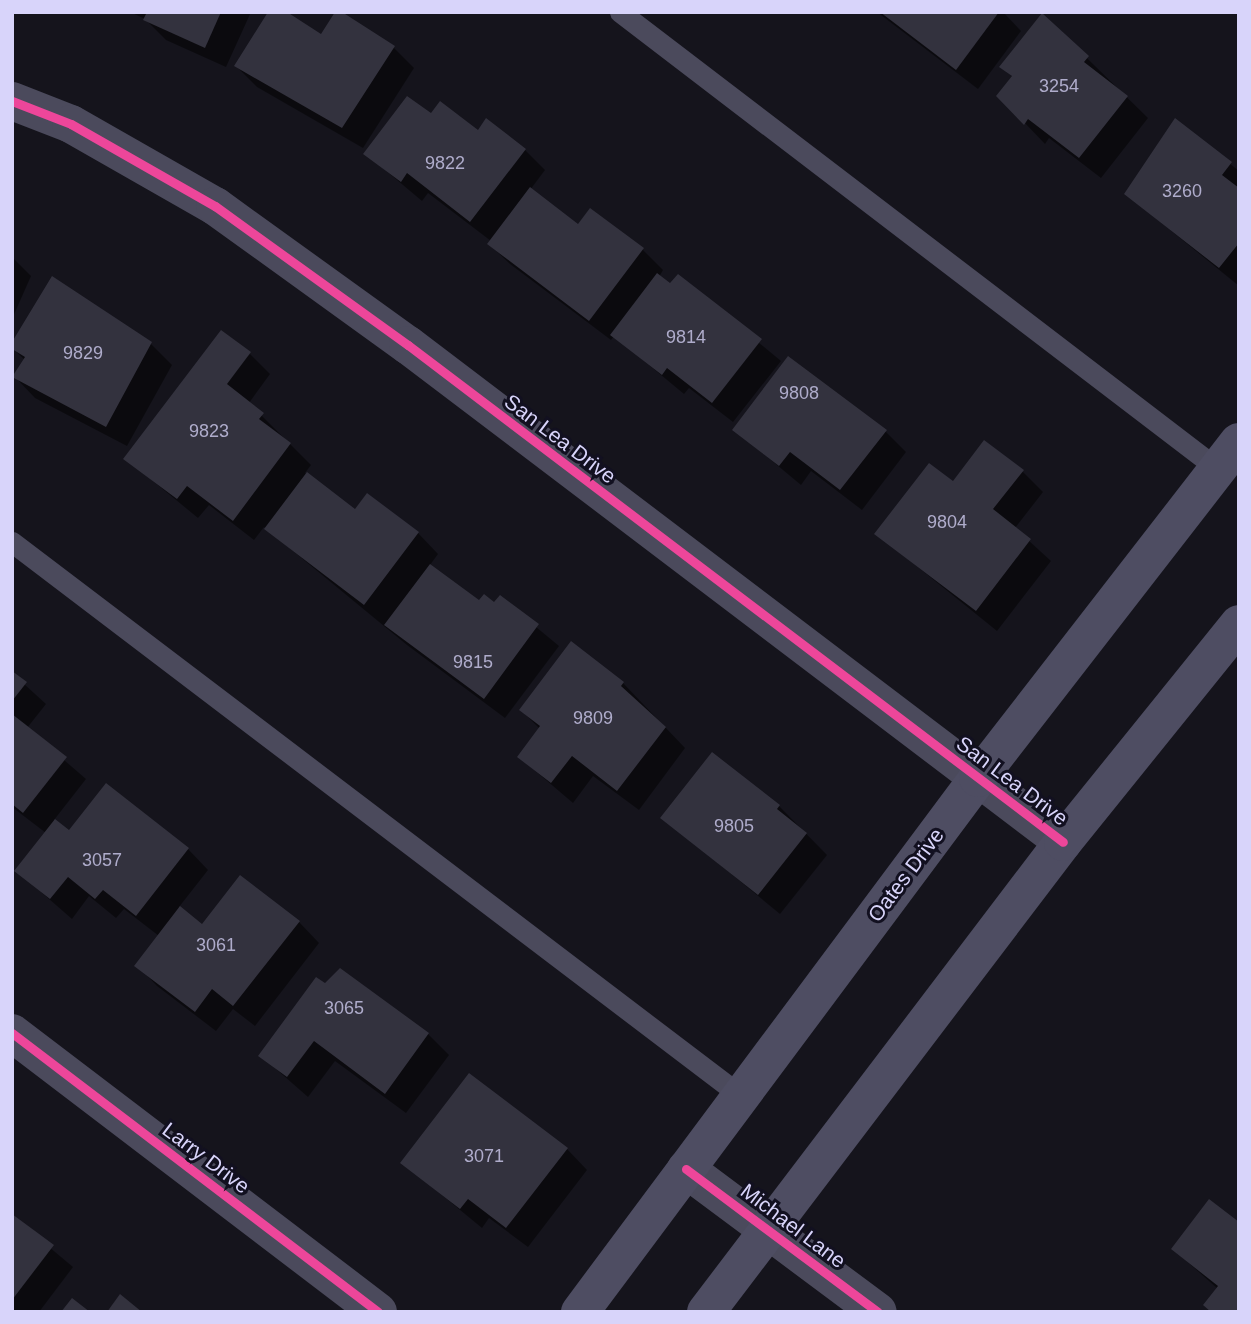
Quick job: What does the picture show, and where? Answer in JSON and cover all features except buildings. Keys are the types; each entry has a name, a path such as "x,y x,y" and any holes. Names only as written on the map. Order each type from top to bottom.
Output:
{"main road":[{"name":"Oates Drive","path":"580,1312 978,778 1229,455"},
{"path":"706,1312 1063,842 1239,624"}],"street":[{"name":"San Lea Drive","path":"12,101 71,124 215,206 408,345 1063,842"},
{"name":"Larry Drive","path":"12,1032 378,1312"},
{"name":"Michael Lane","path":"687,1168 878,1312"}],"lane":[{"path":"620,12 1229,455"},
{"path":"12,542 741,1096"}],"cycle path":[{"path":"12,101 71,124 215,206 408,345 1063,842"},
{"path":"12,1033 378,1312"},
{"path":"686,1169 878,1312"}]}
